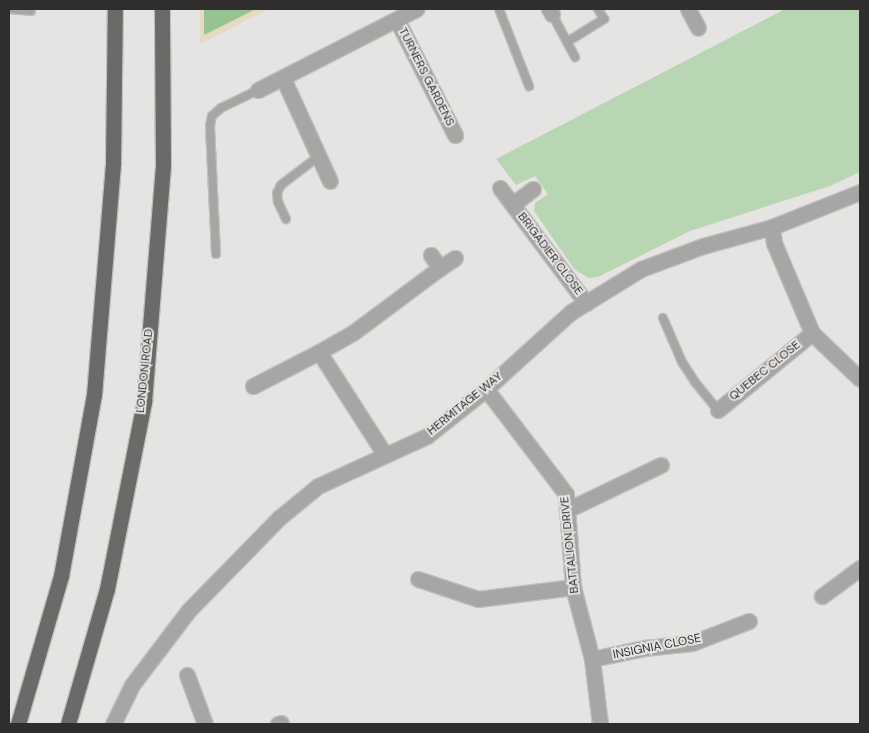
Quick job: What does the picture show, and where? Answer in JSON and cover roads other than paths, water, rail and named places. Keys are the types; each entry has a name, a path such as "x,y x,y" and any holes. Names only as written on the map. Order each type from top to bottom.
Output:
{"highway":[{"path":"18,724 61,576 94,395 113,162 115,9"},
{"name":"LONDON ROAD","path":"68,724 107,589 144,402 163,166 162,9"}],"street":[{"name":"TURNERS GARDENS","path":"258,90 416,9"},
{"path":"688,9 698,28"},
{"name":"TURNERS GARDENS","path":"397,20 455,135"},
{"path":"283,78 330,181"},
{"name":"BRIGADIER CLOSE","path":"500,188 586,303"},
{"name":"BRIGADIER CLOSE","path":"513,204 533,189"},
{"name":"HERMITAGE WAY","path":"114,724 132,685 149,660 189,610 279,518 318,486 427,436 486,389 571,312 641,269 703,246 772,226 860,192"},
{"path":"772,226 774,243 812,333 860,379"},
{"path":"431,255 440,268"},
{"path":"254,386 354,332 455,258"},
{"name":"QUEBEC CLOSE","path":"718,410 812,333"},
{"path":"319,352 385,455"},
{"name":"BATTALION DRIVE","path":"486,389 566,494 573,587 592,659 600,724"},
{"path":"567,510 661,465"},
{"path":"822,596 860,568"},
{"path":"418,579 478,600 573,587"},
{"name":"INSIGNIA CLOSE","path":"592,659 644,648 692,643 749,621"},
{"path":"187,675 205,724"}],"lane":[{"path":"10,9 32,11"},
{"path":"499,9 529,86"},
{"path":"567,42 604,19 598,9"},
{"path":"550,12 575,57"},
{"path":"216,254 210,126 212,116 221,108 258,90"},
{"path":"286,218 278,202 277,193 281,185 318,156"},
{"path":"663,318 682,362 695,382 718,410"}]}
